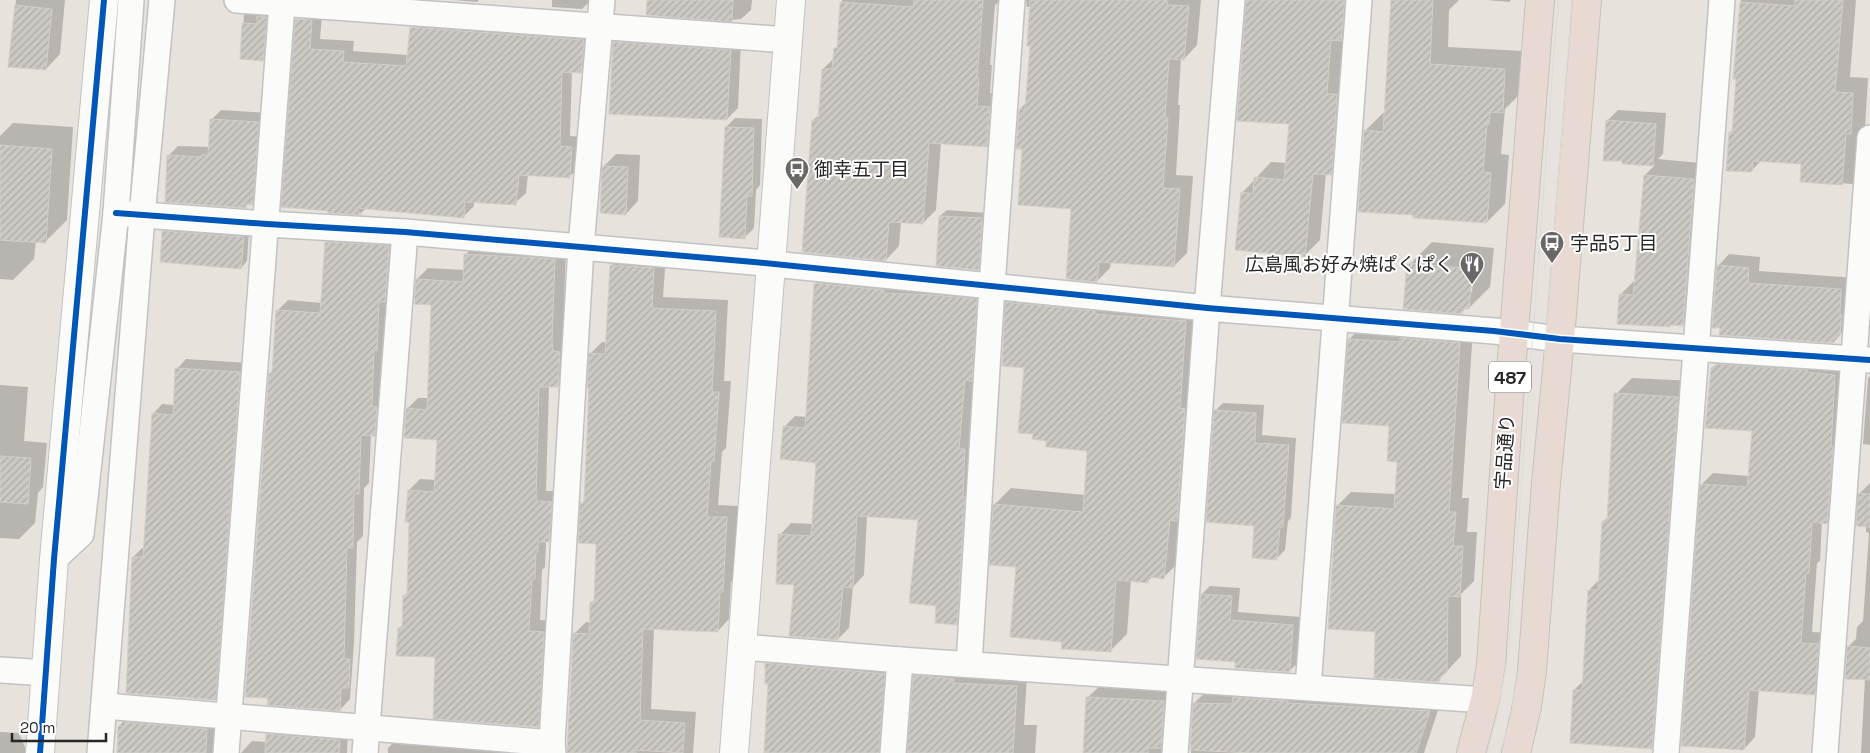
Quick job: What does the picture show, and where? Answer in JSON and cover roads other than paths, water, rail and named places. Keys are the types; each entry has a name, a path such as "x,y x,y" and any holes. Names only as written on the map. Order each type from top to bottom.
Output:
{"highway":[{"name":"宇品通り","path":"1471,753 1485,700 1491,666 1504,332 1540,0"},
{"name":"487","path":"1516,753 1527,706 1532,671 1546,483 1570,339 1587,0"}],"street":[{"path":"40,753 54,559 104,0"},
{"path":"54,559 81,534 116,213 131,0"},
{"path":"100,753 142,216 162,0"},
{"path":"237,0 788,40"},
{"path":"104,706 367,728 473,745 552,748 581,247 602,0"},
{"path":"734,753 791,0"},
{"path":"969,664 1012,0"},
{"path":"1175,753 1207,308 1232,0"},
{"path":"1308,687 1359,0"},
{"path":"1666,753 1722,0"},
{"path":"226,753 282,4"},
{"path":"1824,753 1861,360 1870,138"},
{"path":"116,213 405,232 770,264 1207,308 1570,339 1861,360"},
{"path":"365,753 405,232"},
{"path":"743,647 900,660 1485,700"},
{"path":"893,753 900,660"},
{"path":"0,670 47,673"}],"tram line":[{"path":"1487,753 1496,720 1509,650 1558,0"},
{"path":"1500,753 1510,721 1522,650 1572,0"}],"place":[{"name":"御幸五丁目","path":"797,190"},
{"name":"宇品5丁目","path":"1552,264"},
{"name":"広島風お好み焼ぱくぱく","path":"1472,285"}]}
